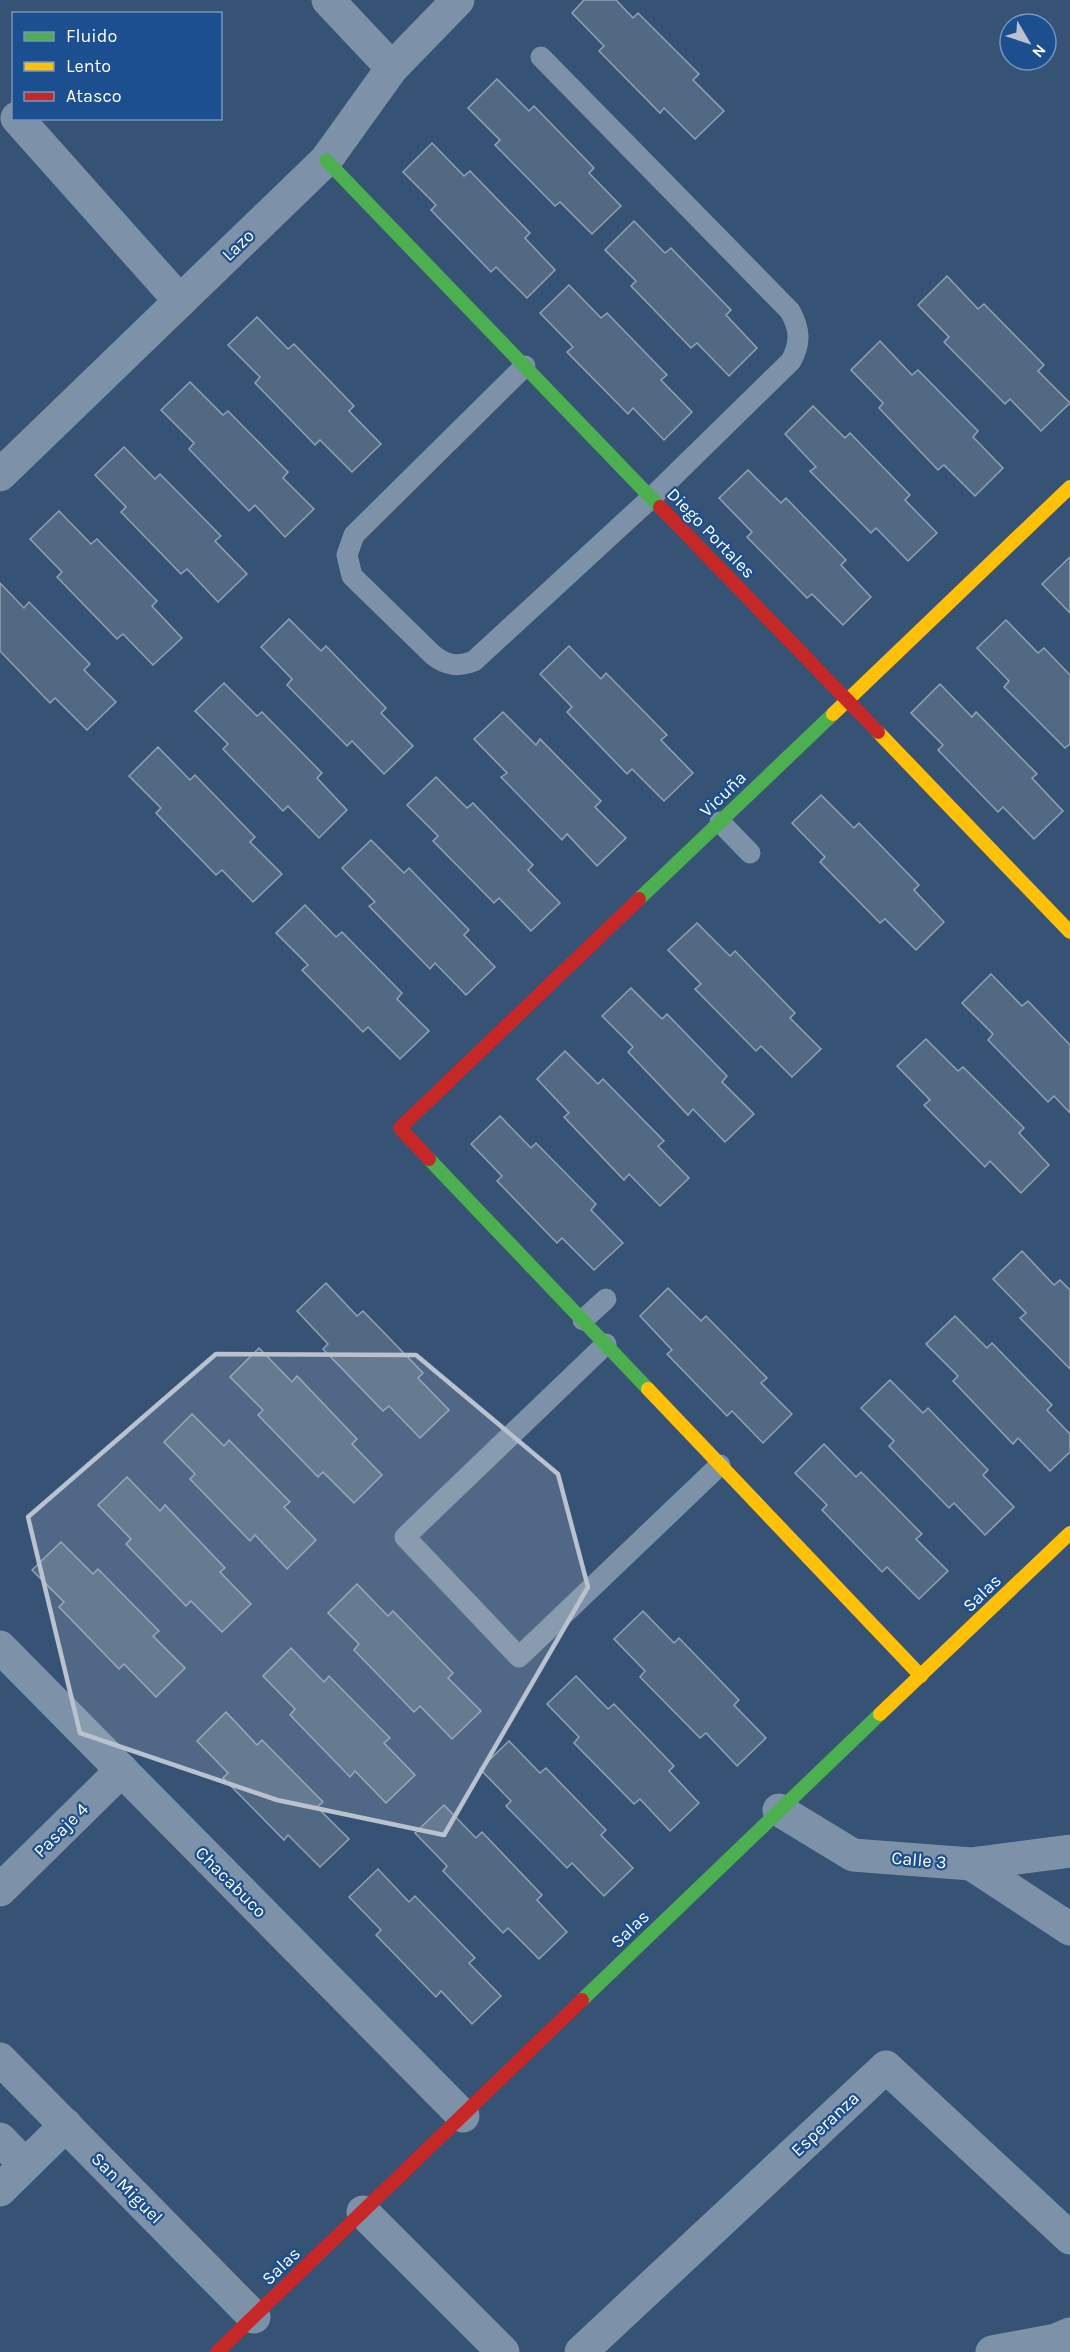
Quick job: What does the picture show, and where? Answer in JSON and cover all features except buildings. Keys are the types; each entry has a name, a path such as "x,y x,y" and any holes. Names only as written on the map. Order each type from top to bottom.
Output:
{"street":[{"path":"328,0 392,68"},
{"name":"Lazo","path":"0,475 326,160 392,68 458,0"},
{"path":"0,99 12,113"},
{"path":"19,120 180,301"},
{"name":"Diego Portales","path":"326,160 1070,932"},
{"name":"Vicuña","path":"583,1320 400,1128 1070,487"},
{"path":"583,1320 921,1676"},
{"name":"Salas","path":"217,2352 1070,1533"},
{"name":"Chacabuco","path":"0,1647 463,2116"},
{"name":"Pasaje 4","path":"0,1890 122,1770"},
{"name":"Calle 3","path":"779,1810 853,1855 971,1864 1070,1851"},
{"path":"971,1864 1070,1929"},
{"name":"San Miguel","path":"0,2059 255,2317"},
{"name":"Esperanza","path":"581,2352 886,2067 1070,2238"},
{"path":"0,2190 66,2125"},
{"path":"0,2139 25,2165"},
{"path":"363,2212 502,2352"},
{"path":"992,2352 1056,2340 1070,2334"}],"lane":[{"path":"525,366 354,535 347,555 352,576 433,656 442,663 453,666 474,662 651,498 791,361 799,342 798,331 790,312 541,57"},
{"path":"720,822 750,853"},
{"path":"583,1320 606,1299"},
{"path":"606,1344 405,1537 519,1656 720,1464"}],"highlighted area":[{"path":"216,1354 416,1355 558,1474 588,1587 444,1835 277,1800 80,1733 28,1517"}],"traffic: fast":[{"path":"326,160 660,507"},
{"path":"639,899 833,714"},
{"path":"429,1159 648,1389"},
{"path":"582,2000 880,1714"}],"traffic: slow":[{"path":"833,714 1070,487"},
{"path":"878,732 1070,932"},
{"path":"648,1389 921,1676"},
{"path":"880,1714 1070,1533"}],"traffic: jam":[{"path":"660,507 878,732"},
{"path":"429,1159 400,1128 639,899"},
{"path":"217,2352 582,2000"}]}
